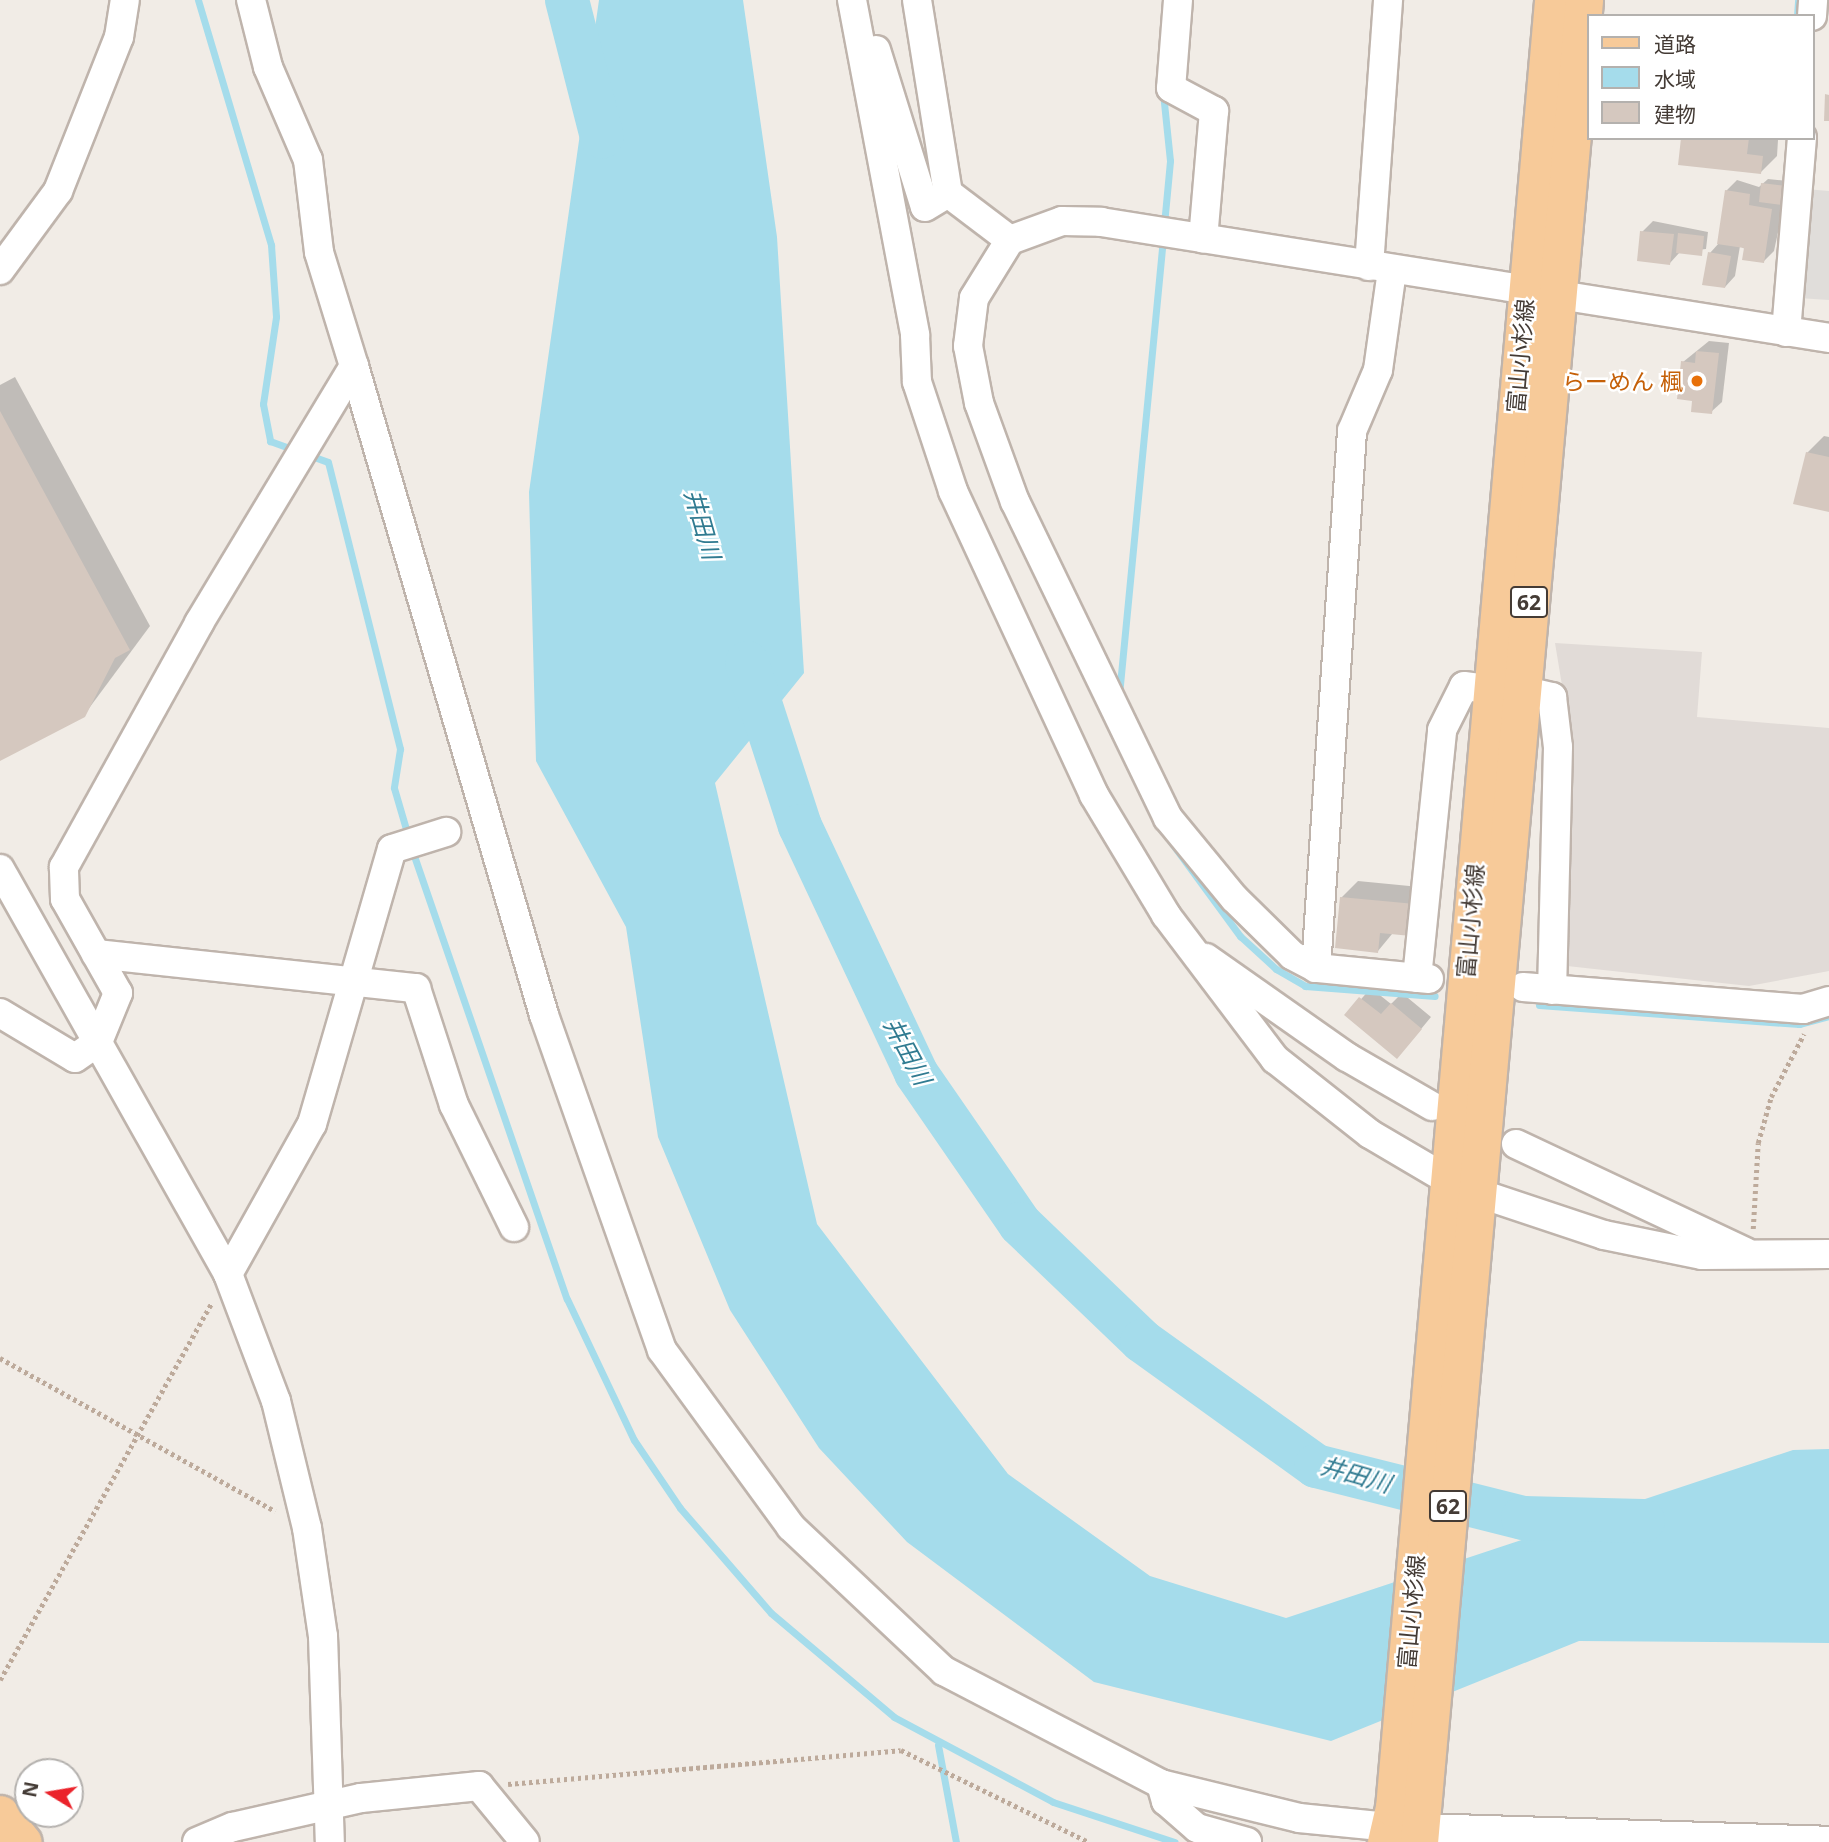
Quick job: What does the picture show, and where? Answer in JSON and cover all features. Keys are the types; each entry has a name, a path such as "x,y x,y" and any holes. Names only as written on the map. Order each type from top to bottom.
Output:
{"main road":[{"name":"富山小杉線","path":"1405,1826 1541,296 1553,0"},
{"name":"富山小杉線","path":"1541,296 1584,0"},
{"path":"0,1814 23,1842"}],"street":[{"path":"0,270 58,191 119,37 125,0"},
{"path":"251,0 268,67 308,160 319,252 544,1015 662,1350 791,1527 944,1671 1161,1784 1299,1818 1686,1840 1829,1841"},
{"path":"917,0 948,192 1010,240"},
{"path":"1178,0 1171,88 1214,111 1203,239"},
{"path":"1316,968 1352,431 1378,370 1388,0"},
{"path":"854,9 877,53 925,207 948,192"},
{"path":"854,9 915,335 917,382 953,491 1094,795 1187,945 1275,1059 1370,1134 1461,1194 1604,1235 1702,1255 1821,1254"},
{"path":"1786,332 1802,140"},
{"path":"1552,990 1558,747 1552,697 1505,689 1464,686 1442,730 1423,978 1316,968 1292,955 1234,898 1168,818 1097,683 1015,502 979,403 968,346 974,298 1010,240 1062,221 1203,239 1541,296 1829,338"},
{"path":"0,1033 48,1060 75,1058 98,1042 118,993 65,899 64,867 212,600 354,366"},
{"path":"228,1274 312,1124 392,849 446,832"},
{"path":"0,869 228,1274 276,1401 307,1528 323,1636 331,1842"},
{"path":"1187,945 1347,1057 1432,1106"},
{"path":"96,954 416,988 454,1105 514,1227"},
{"path":"1523,987 1816,1005"},
{"path":"0,1013 75,1058"},
{"path":"1516,1144 1752,1254"},
{"path":"1161,1784 1166,1801 1197,1828 1247,1842"},
{"path":"197,1842 233,1827 328,1808 479,1786 526,1842"}],"path":[{"path":"1752,1254 1758,1143 1771,1097 1816,1005"},
{"path":"0,1680 228,1274"},
{"path":"0,1358 307,1528"},
{"path":"479,1786 834,1760 901,1750 1089,1842"}],"shaded area":[{"path":"1805,189 1829,191 1829,300 1798,298"},
{"path":"1555,643 1702,652 1697,717 1829,728 1829,971 1749,986 1558,965 1573,752"}],"water":[{"path":"599,0 743,0 777,237 804,673 715,783 817,1224 1008,1474 1150,1576 1286,1618 1793,1450 1829,1449 1829,1643 1579,1641 1331,1741 1094,1682 907,1542 819,1448 730,1310 658,1137 626,927 536,761 529,492"}],"building":[{"path":"1825,94 1829,95 1829,121 1824,121"},
{"path":"1681,140 1749,140 1747,154 1763,156 1761,174 1678,165"},
{"path":"1761,183 1786,186 1783,205 1759,202"},
{"path":"1725,190 1750,194 1749,205 1772,209 1764,263 1742,260 1744,248 1717,244"},
{"path":"1640,231 1674,234 1670,265 1637,261"},
{"path":"1678,233 1704,236 1702,256 1676,253"},
{"path":"1708,252 1731,256 1725,288 1702,285"},
{"name":"らーめん 楓","path":"1696,351 1719,353 1712,414 1691,412 1692,401 1677,399 1681,361 1695,363"},
{"path":"0,411 130,650 115,658 85,717 0,761"},
{"path":"1806,452 1829,457 1829,512 1793,504"},
{"path":"1340,897 1415,904 1411,936 1380,933 1378,953 1335,948"},
{"path":"1359,997 1381,1014 1391,1003 1422,1029 1397,1059 1344,1015"}],"waterway":[{"path":"198,0 271,245 276,317 263,404 270,441 295,450"},
{"name":"井田川","path":"567,0 602,137"},
{"path":"1797,14 1798,0"},
{"path":"1163,93 1170,161 1164,224"},
{"path":"1119,695 1163,236"},
{"path":"306,454 328,462 400,749 394,788 408,836"},
{"name":"井田川","path":"747,663 800,826 916,1073 1020,1224 1142,1341 1316,1466 1523,1518 1643,1521"},
{"path":"1168,838 1240,936 1276,969 1305,986 1435,996"},
{"path":"411,847 567,1299 634,1440 680,1508 771,1613 894,1717 1053,1802 1175,1842"},
{"path":"1539,1005 1799,1024 1829,1016"},
{"path":"938,1745 956,1842"}],"place":[{"name":"らーめん 楓","path":"1697,381"}]}
